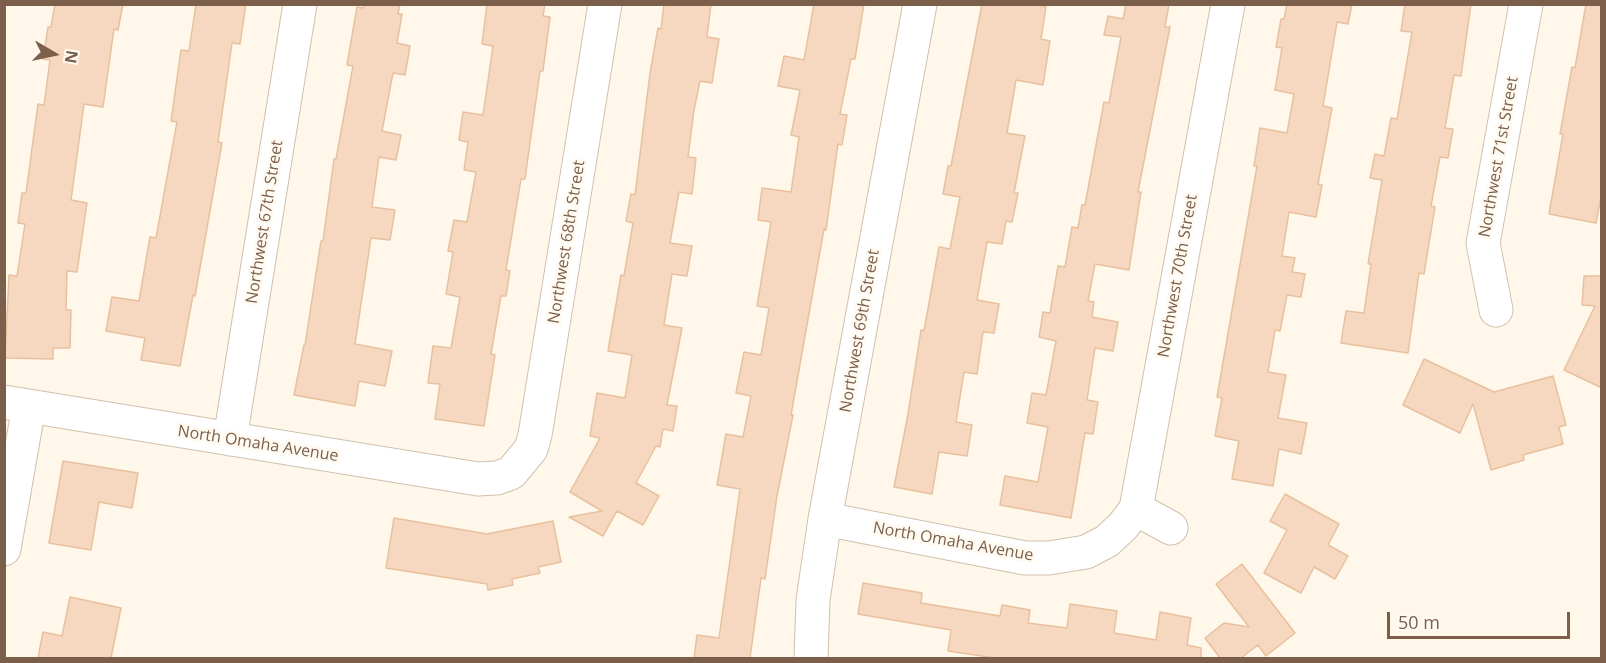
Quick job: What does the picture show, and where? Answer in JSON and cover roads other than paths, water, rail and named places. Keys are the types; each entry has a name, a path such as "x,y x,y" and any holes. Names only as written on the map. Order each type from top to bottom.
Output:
{"street":[{"name":"Northwest 67th Street","path":"230,439 300,4"},
{"name":"Northwest 68th Street","path":"511,473 531,449 536,435 605,4"},
{"name":"Northwest 69th Street","path":"811,658 813,600 825,519 920,4"},
{"name":"Northwest 70th Street","path":"1137,509 1228,4"},
{"name":"Northwest 71st Street","path":"1496,310 1483,243 1526,4"},
{"name":"North Omaha Avenue","path":"17,404 478,479 497,478 511,473"},
{"path":"4,549 17,404"},
{"name":"North Omaha Avenue","path":"825,519 1025,558 1049,558 1086,552 1107,541 1124,526 1137,509"},
{"path":"1137,509 1171,528"}]}
